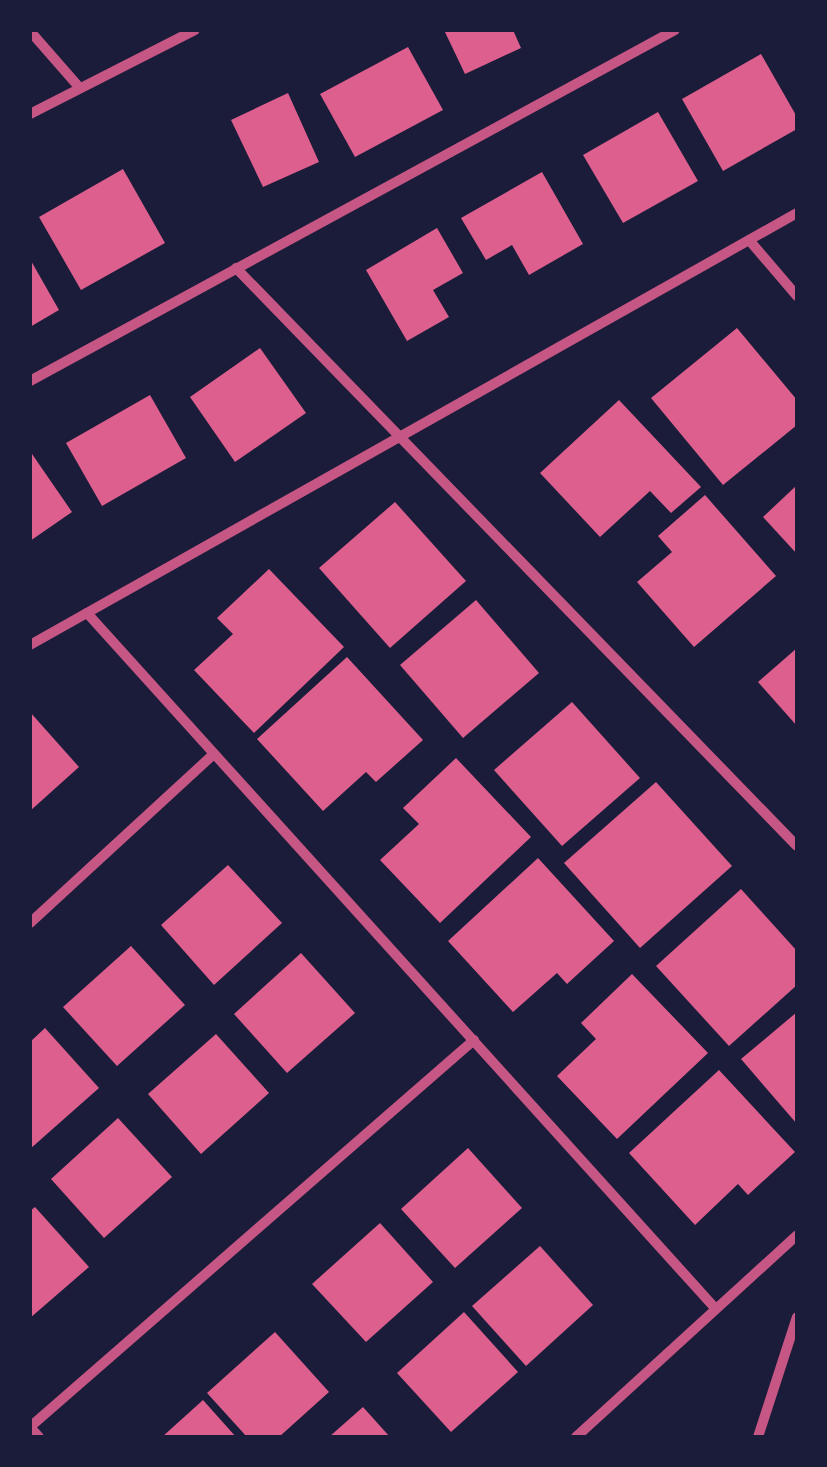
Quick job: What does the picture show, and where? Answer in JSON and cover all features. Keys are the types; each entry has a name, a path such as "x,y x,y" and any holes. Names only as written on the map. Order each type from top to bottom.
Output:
{"street":[{"path":"30,114 195,30"},
{"path":"30,380 675,30"},
{"path":"30,32 79,87"},
{"path":"30,645 401,441 797,213"},
{"path":"748,240 797,296"},
{"path":"236,268 797,846"},
{"path":"87,613 716,1308"},
{"path":"30,923 214,754"},
{"path":"39,1437 30,1427 474,1040"},
{"path":"576,1437 797,1235"},
{"path":"758,1437 797,1317"}],"building":[{"path":"444,30 513,30 521,48 465,74"},
{"path":"408,47 443,110 355,157 320,94"},
{"path":"761,54 797,117 797,129 723,171 682,99"},
{"path":"288,93 319,162 263,187 231,120"},
{"path":"658,112 698,181 623,223 583,155"},
{"path":"123,169 165,243 81,290 39,217"},
{"path":"542,172 583,244 529,275 512,245 486,260 461,218"},
{"path":"437,228 463,273 433,290 449,317 407,341 366,270"},
{"path":"30,259 59,310 30,327"},
{"path":"737,328 797,400 797,425 723,485 651,398"},
{"path":"260,348 306,413 235,462 190,397"},
{"path":"150,395 186,458 102,506 66,443"},
{"path":"619,400 701,487 671,513 650,491 600,537 540,473"},
{"path":"30,451 72,512 30,541"},
{"path":"797,485 797,554 763,517"},
{"path":"705,495 776,576 694,647 637,582 672,552 658,536"},
{"path":"395,502 466,581 390,648 319,568"},
{"path":"269,569 344,647 254,733 194,670 233,634 217,618"},
{"path":"476,600 539,673 463,738 400,665"},
{"path":"797,648 797,726 758,682"},
{"path":"347,657 423,740 376,782 366,772 323,811 257,739"},
{"path":"572,702 640,778 562,846 494,770"},
{"path":"30,712 79,767 30,811"},
{"path":"456,758 531,837 440,923 380,860 419,824 403,808"},
{"path":"656,782 732,866 640,948 564,863"},
{"path":"538,858 614,941 567,984 557,973 513,1012 448,941"},
{"path":"228,865 282,923 214,985 161,925"},
{"path":"741,889 797,951 797,985 729,1046 656,966"},
{"path":"131,946 185,1005 117,1066 63,1007"},
{"path":"301,953 355,1013 287,1073 234,1014"},
{"path":"632,974 708,1053 617,1139 557,1076 596,1039 581,1023"},
{"path":"797,1012 797,1124 741,1059"},
{"path":"45,1028 99,1088 30,1149 30,1042"},
{"path":"216,1034 269,1093 201,1154 148,1094"},
{"path":"719,1070 795,1152 748,1195 738,1184 695,1225 629,1153"},
{"path":"118,1118 172,1177 104,1238 51,1179"},
{"path":"468,1148 522,1208 455,1268 401,1209"},
{"path":"35,1207 89,1267 30,1318 30,1211"},
{"path":"380,1223 433,1282 366,1342 312,1284"},
{"path":"540,1246 593,1305 526,1366 472,1306"},
{"path":"464,1312 518,1372 451,1432 397,1373"},
{"path":"275,1332 329,1392 279,1437 247,1437 207,1393"},
{"path":"203,1400 236,1437 162,1437"},
{"path":"363,1407 390,1437 329,1437"}]}
